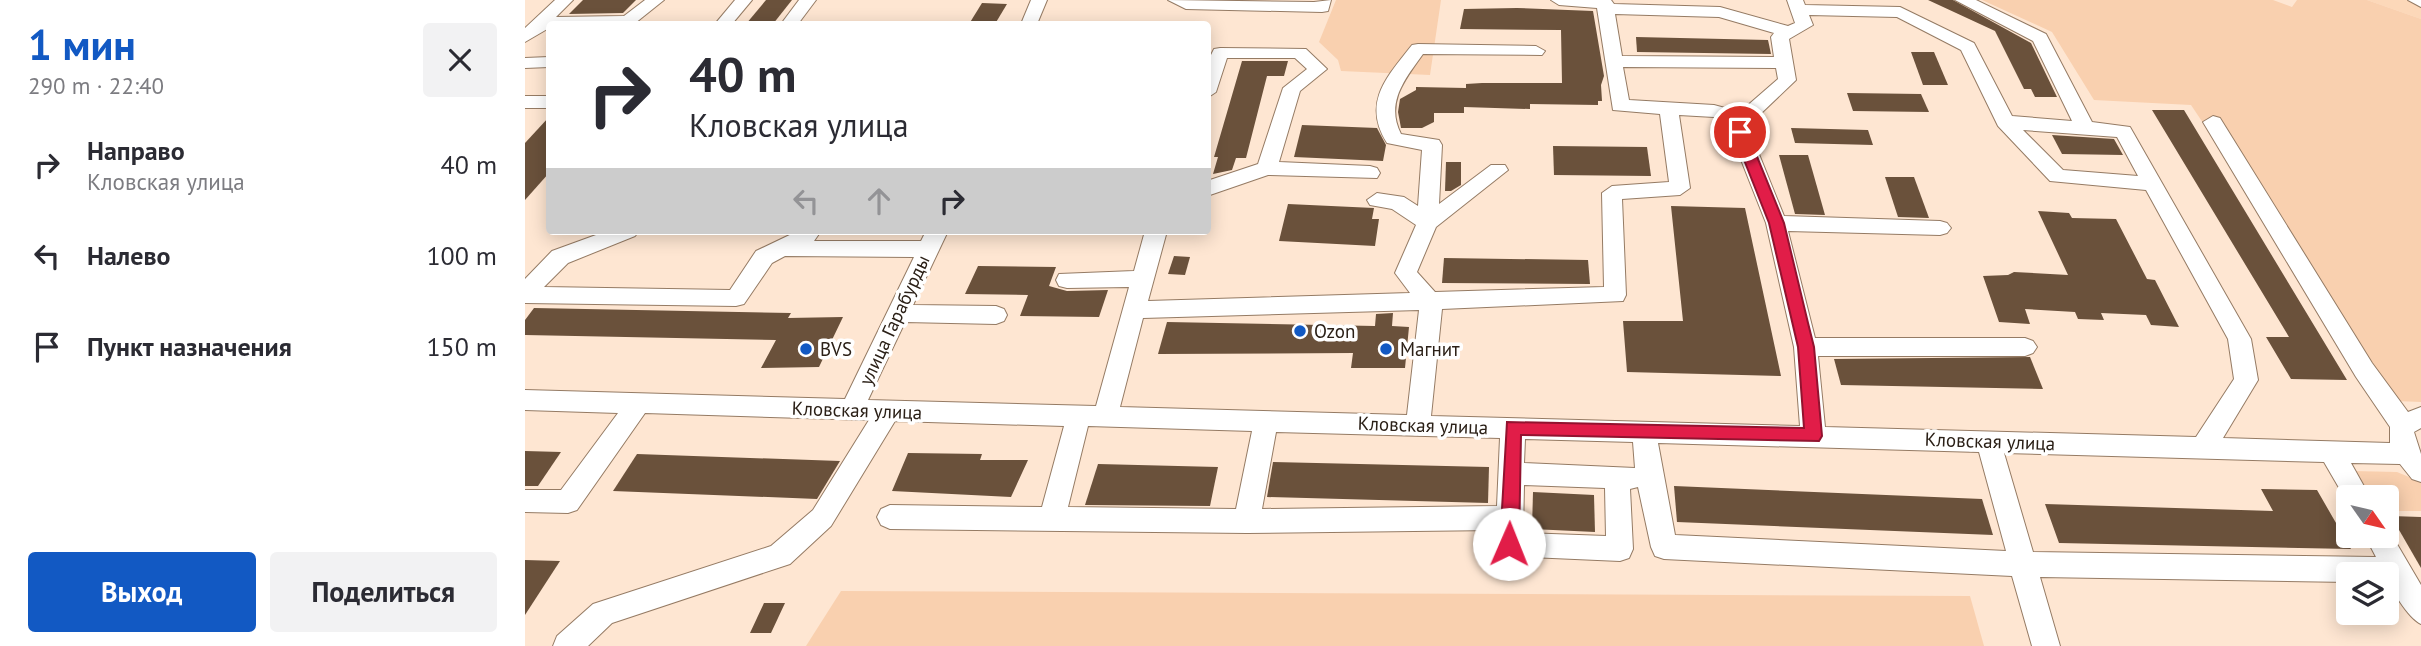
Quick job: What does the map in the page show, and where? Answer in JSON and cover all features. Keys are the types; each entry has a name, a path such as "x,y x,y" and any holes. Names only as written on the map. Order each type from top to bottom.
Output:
{"street":[{"path":"530,31 565,0"},
{"path":"628,21 656,0"},
{"path":"726,21 744,0"},
{"path":"791,21 808,0"},
{"path":"1030,21 1039,0"},
{"path":"1177,0 1186,4 1322,7 1323,0"},
{"path":"1559,0 1605,3 1620,106 1714,111 1744,119"},
{"path":"1963,0 2040,38 2085,127"},
{"path":"1813,436 1806,347 1776,223 1740,132 1744,119 1787,80 1780,37 1804,25 1797,5 1900,12 1968,47 2005,122 2057,176 2152,184"},
{"path":"1606,9 1720,12 1790,32"},
{"path":"1418,425 1430,303 1406,273 1427,223 1432,145 1394,139 1384,119 1392,83 1418,49 1536,51"},
{"path":"1211,80 1220,53 1300,53 1318,69 1292,88 1268,168"},
{"path":"1613,61 1784,63"},
{"path":"525,62 546,62"},
{"path":"525,102 546,102"},
{"path":"1135,310 1430,303 1615,295 1612,192 1680,188 1669,108"},
{"path":"2005,122 2123,131 2239,339 2246,380 2203,448"},
{"path":"2213,122 2364,370 2412,421 2400,438 2413,463"},
{"path":"1211,188 1268,168 1370,173"},
{"path":"1427,223 1497,170"},
{"path":"1377,200 1397,202 1427,223"},
{"path":"1776,223 1940,228"},
{"path":"525,294 560,257 618,235"},
{"path":"525,294 736,298 764,257 803,240 807,235"},
{"path":"1105,416 1155,235"},
{"path":"783,249 932,240"},
{"name":"улица Гарабурды","path":"852,409 932,240"},
{"path":"1067,280 1143,279"},
{"path":"897,313 996,315"},
{"path":"1806,347 2025,347"},
{"name":"Кловская улица","path":"525,400 2332,452 2413,463"},
{"path":"525,500 568,502 639,403"},
{"path":"567,646 603,614 780,555 822,518 888,411"},
{"path":"1052,519 1079,415"},
{"path":"1247,521 1266,421"},
{"path":"1513,428 1509,544 1620,549 1617,477"},
{"path":"1644,431 1649,478 1664,547 2023,564 2336,569"},
{"path":"1988,441 2046,646"},
{"path":"2332,452 2350,485"},
{"path":"1510,473 1649,478"},
{"path":"890,517 1247,521 1510,518"},
{"path":"2399,573 2421,611"}],"shaded area":[{"path":"1336,0 1441,0 1430,75 1341,71 1338,60 1319,42"},
{"path":"1982,0 2273,0 2292,7 2297,0 2367,0 2421,19 2421,402 2396,401 2358,355 2191,105 2094,100 2052,32"},
{"path":"2367,0 2421,0 2421,19"},
{"path":"2354,471 2397,472 2421,482 2421,511 2399,511 2399,485 2360,485"},
{"path":"841,591 1970,596 1984,646 806,646"}],"building":[{"path":"583,0 636,0 623,13 569,14"},
{"path":"766,0 792,0 775,21 748,21"},
{"path":"1928,0 1953,0 2031,43 2057,97 2035,97 2031,89 2024,89 1995,31"},
{"path":"982,3 1007,4 997,21 971,21"},
{"path":"1464,9 1593,11 1604,76 1601,85 1602,101 1598,101 1598,105 1530,104 1530,109 1464,107 1464,113 1434,113 1434,122 1422,128 1401,128 1398,112 1400,99 1416,90 1416,87 1466,88 1466,84 1482,83 1562,83 1561,30 1460,29"},
{"path":"1636,37 1768,40 1771,54 1637,52"},
{"path":"1911,52 1934,52 1948,85 1923,85"},
{"path":"1242,61 1288,61 1284,76 1267,76 1246,158 1236,158 1232,170 1213,174 1218,157 1214,157"},
{"path":"1847,93 1921,94 1929,112 1853,111"},
{"path":"2152,110 2184,110 2347,380 2291,379 2266,337 2289,337"},
{"path":"546,120 546,176 525,200 525,143"},
{"path":"1302,125 1377,128 1386,145 1383,161 1294,157"},
{"path":"1791,128 1868,130 1873,145 1795,143"},
{"path":"2052,135 2114,139 2123,155 2062,154"},
{"path":"1553,146 1647,147 1651,176 1554,175"},
{"path":"1779,155 1808,155 1825,215 1795,214"},
{"path":"1446,162 1461,162 1461,185 1451,191 1445,191"},
{"path":"1885,177 1914,177 1929,218 1898,217"},
{"path":"1288,204 1374,208 1372,219 1379,219 1375,246 1279,241"},
{"path":"1671,206 1745,208 1781,376 1627,372 1623,321 1683,321"},
{"path":"2038,211 2069,213 2072,218 2116,219 2147,279 2155,280 2179,327 2151,325 2146,315 2101,313 2104,320 2078,319 2075,312 2025,309 2030,324 1999,322 1983,276 2008,275 2014,272 2068,275"},
{"path":"1174,256 1190,257 1185,275 1168,274"},
{"path":"1444,258 1588,260 1590,284 1442,283"},
{"path":"978,266 1056,267 1049,286 1067,291 1108,290 1099,317 1020,316 1028,295 965,294"},
{"path":"534,308 791,313 788,318 843,317 819,367 761,368 776,340 525,335 525,320"},
{"path":"1393,313 1392,326 1409,327 1405,368 1351,368 1353,353 1158,354 1167,322 1375,326 1376,314"},
{"path":"2030,357 2043,389 1841,385 1834,359"},
{"path":"525,451 561,452 538,486 525,486"},
{"path":"908,453 982,454 980,460 1028,460 1011,497 892,491"},
{"path":"637,454 840,461 817,499 613,491"},
{"path":"1273,462 1489,467 1488,503 1267,497"},
{"path":"1098,464 1218,467 1210,506 1085,505"},
{"path":"1674,486 1982,499 1993,535 1677,522"},
{"path":"2261,489 2317,490 2336,523 2336,548 2351,549 2059,543 2045,504 2273,511"},
{"path":"1533,492 1594,495 1595,532 1532,529"},
{"path":"2399,516 2421,517 2421,568 2399,530"},
{"path":"525,560 560,561 525,615"},
{"path":"764,603 785,603 771,633 750,633"}],"place":[{"name":"Ozon","path":"1300,331"},
{"name":"BVS","path":"806,349"},
{"name":"Магнит","path":"1386,349"}],"route":[{"path":"1509,544 1513,428 1813,436 1806,347 1776,223 1740,132"}]}
